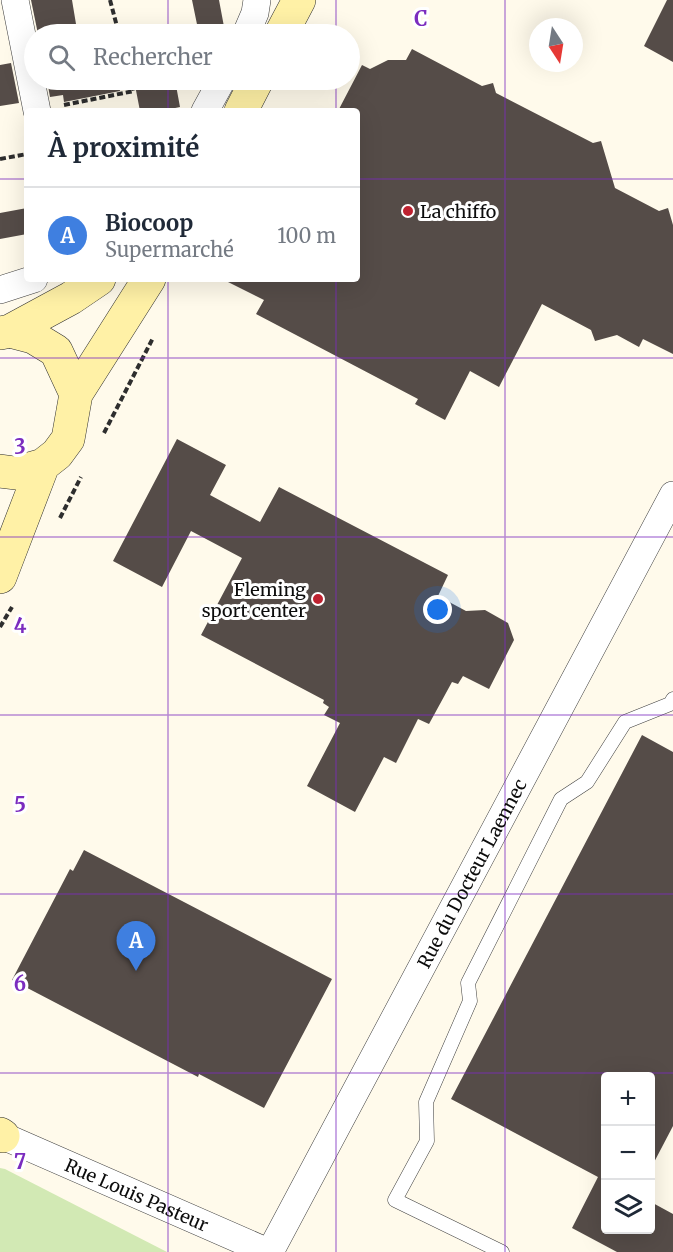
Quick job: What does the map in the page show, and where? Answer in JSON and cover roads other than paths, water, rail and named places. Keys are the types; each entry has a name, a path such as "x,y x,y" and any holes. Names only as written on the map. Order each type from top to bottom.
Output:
{"street":[{"path":"15,0 24,45"},
{"path":"249,24 257,0"},
{"path":"286,24 299,0"},
{"path":"33,90 36,108"},
{"path":"207,108 217,90"},
{"path":"243,108 252,90"},
{"path":"0,290 25,282"},
{"path":"5,332 71,298 95,282"},
{"path":"0,471 15,473 43,465 57,454 68,440 76,394 147,282"},
{"path":"5,332 33,337 56,351 76,394"},
{"path":"5,578 43,465"},
{"name":"Rue du Docteur Laennec","path":"269,1252 673,495"},
{"name":"Rue Louis Pasteur","path":"1,1135 269,1252"}],"lane":[{"path":"502,1252 395,1200 427,1141 426,1102 470,1001 468,983 561,800 587,782 625,722 670,704 673,699"}],"place":[{"name":"La chiffo","path":"408,211"},
{"name":"Fleming sport center","path":"318,599"},
{"name":"Biocoop","path":"136,971"}]}
